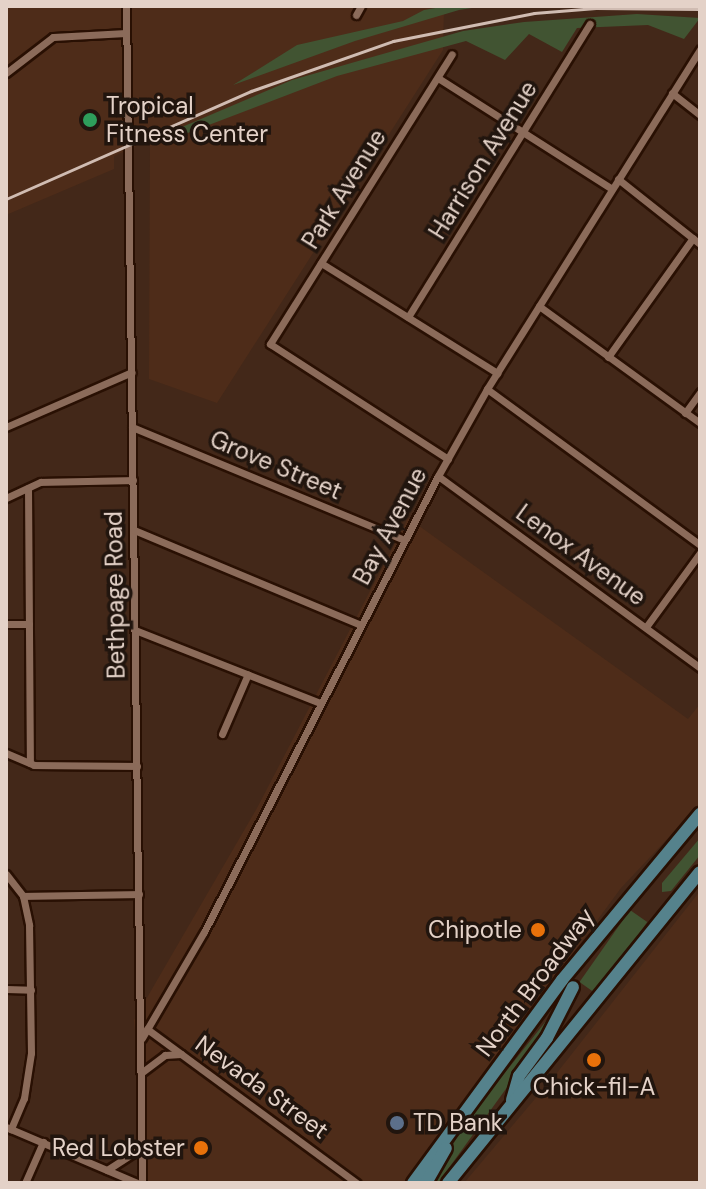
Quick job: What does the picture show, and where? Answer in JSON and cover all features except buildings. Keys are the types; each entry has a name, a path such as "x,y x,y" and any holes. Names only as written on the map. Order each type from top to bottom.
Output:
{"main road":[{"name":"North Broadway","path":"413,1183 608,921 700,814"},
{"path":"448,1183 700,872"},
{"path":"510,1107 519,1076 547,1038 573,987"},
{"path":"426,1183 464,1113"}],"street":[{"name":"Bethpage Road","path":"126,6 139,894 145,1027"},
{"path":"356,15 361,6"},
{"name":"Harrison Avenue","path":"408,317 590,24"},
{"path":"6,73 53,37 126,33"},
{"name":"Bay Avenue","path":"141,1073 145,1027 204,932 438,476 487,389 700,49"},
{"name":"Park Avenue","path":"448,459 270,344 452,54"},
{"path":"438,78 612,189"},
{"path":"672,93 700,115"},
{"path":"608,357 696,241 618,179"},
{"path":"321,263 497,373"},
{"path":"539,306 700,423"},
{"path":"6,427 132,372"},
{"path":"487,389 700,545"},
{"path":"685,413 700,392"},
{"name":"Grove Street","path":"132,427 405,540"},
{"name":"Lenox Avenue","path":"438,476 700,668"},
{"path":"6,498 41,482 133,480"},
{"path":"28,488 30,763"},
{"path":"134,530 361,625"},
{"path":"646,627 700,553"},
{"path":"6,624 29,624"},
{"path":"135,630 320,703"},
{"path":"222,734 248,674"},
{"path":"6,753 30,763 57,767 137,766"},
{"path":"6,874 23,896 29,925 31,990 29,1076 9,1128 139,1183 141,1073 165,1055 183,1054"},
{"path":"23,896 139,894"},
{"path":"6,989 31,990"},
{"name":"Nevada Street","path":"145,1027 357,1183"},
{"path":"25,1183 43,1142"},
{"path":"107,1170 141,1148"}],"shaded area":[{"path":"6,6 453,6 444,7 443,50 217,403 149,379 150,140 114,156 114,169 6,215"},
{"path":"408,518 688,719 700,704 700,804 621,888 404,1183 148,1183 134,1020 257,808"},
{"path":"700,891 700,1183 464,1183 556,1074"}],"green space":[{"path":"447,6 485,6 459,10 355,41 233,85 297,45 403,21 424,10"},
{"path":"637,14 700,18 684,39 648,25 577,28 562,52 529,34 505,60 466,41 337,76 172,139 175,130 292,80 463,31 524,22"},
{"path":"700,838 700,855 671,891 662,892 662,883"},
{"path":"630,910 647,922 597,994 580,982"},
{"path":"554,1011 539,1043 438,1183 430,1183 468,1119"}],"railway":[{"path":"6,199 251,91 393,41 534,13 596,8 700,9"}],"place":[{"name":"Tropical Fitness Center","path":"90,120"},
{"name":"Chipotle","path":"538,930"},
{"name":"Chick-fil-A","path":"594,1060"},
{"name":"TD Bank","path":"397,1123"},
{"name":"Red Lobster","path":"201,1148"}]}
